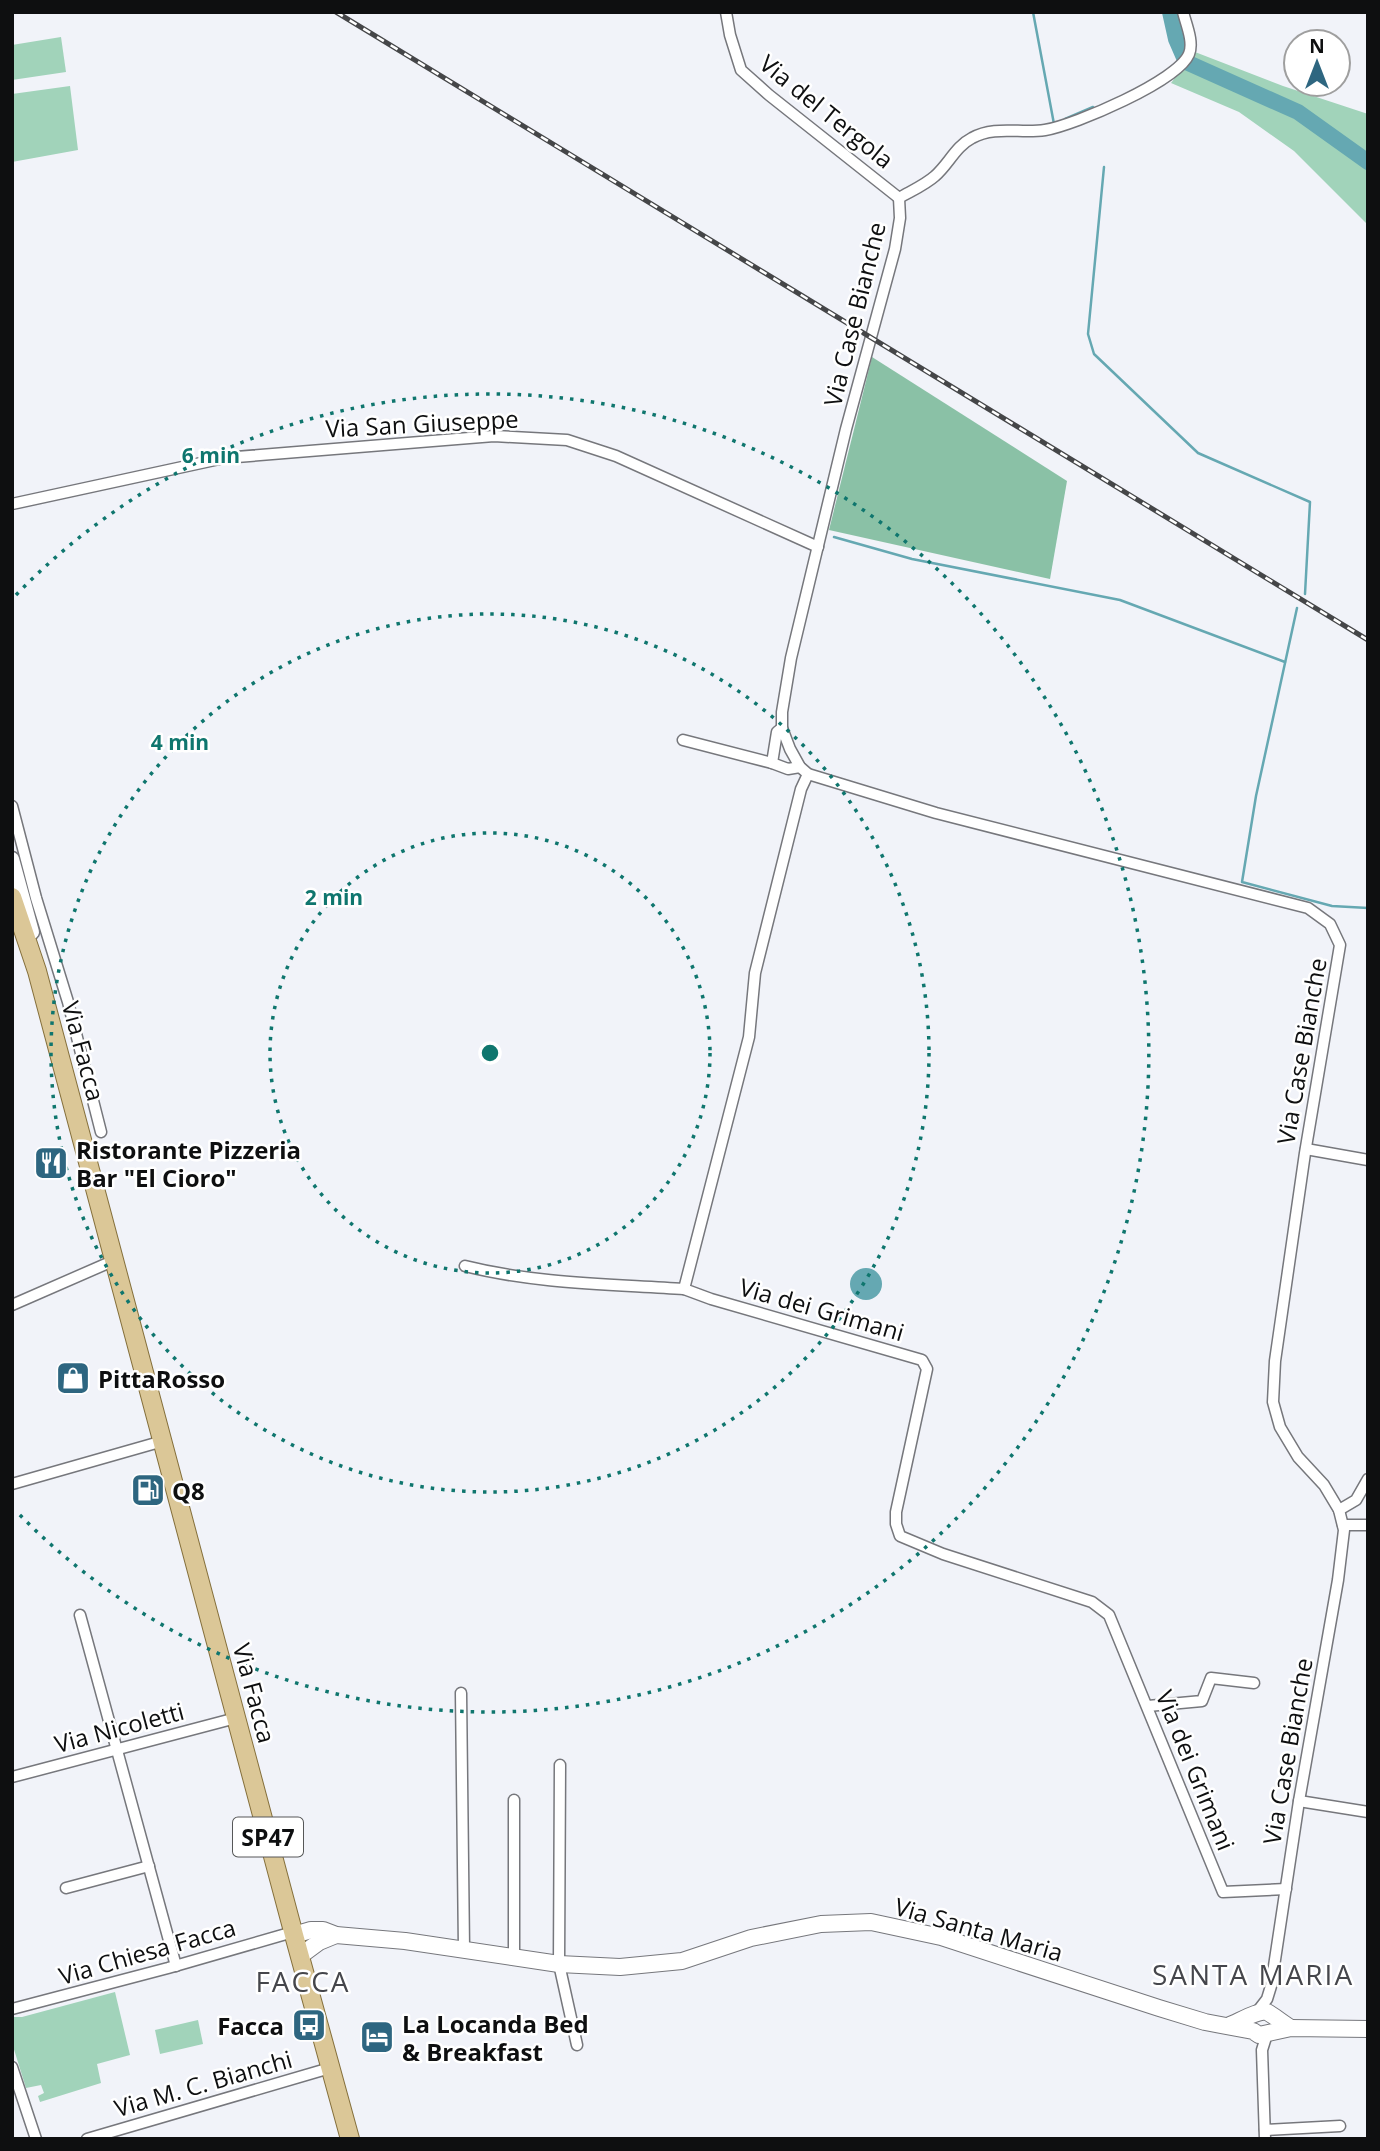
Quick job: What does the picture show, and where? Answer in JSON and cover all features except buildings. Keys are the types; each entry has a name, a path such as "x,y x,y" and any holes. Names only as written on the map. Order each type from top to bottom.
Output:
{"main road":[{"name":"Via Facca","path":"12,897 37,971 350,2139"},
{"name":"Via Santa Maria","path":"293,1933 323,1930 337,1935 464,1949 559,1964 620,1967 681,1961 751,1938 821,1924 871,1922 941,1937 1205,2022 1291,2028 1368,2029"},
{"path":"300,1956 319,1942 337,1935"}],"street":[{"name":"Via del Tergola","path":"726,12 741,70 899,198"},
{"name":"Via Case Bianche","path":"804,771 782,728 782,712 791,658 846,429 895,249 900,218 899,198 936,176 951,156 971,138 991,131 1043,131 1069,124 1163,80 1188,56 1190,43 1183,12"},
{"name":"Via San Giuseppe","path":"12,504 224,458 494,436 567,440 616,456 818,547"},
{"name":"Via Case Bianche","path":"772,763 777,732 782,728"},
{"name":"Via Case Bianche","path":"682,740 804,771 936,813 1308,908 1331,924 1340,945 1306,1149 1275,1361 1273,1402 1280,1427 1298,1457 1324,1485 1339,1510 1343,1525 1338,1580 1263,2024 1265,2134"},
{"path":"684,1289 749,1037 755,973 804,771"},
{"path":"12,806 36,898 68,1002 101,1132"},
{"path":"12,859 36,946 37,971"},
{"path":"1306,1149 1368,1160"},
{"path":"12,1305 115,1260"},
{"name":"Via dei Grimani","path":"466,1266 499,1274 579,1283 684,1289 922,1360 927,1369 895,1524 900,1536 943,1554 1092,1602 1109,1615 1223,1892 1286,1889"},
{"path":"12,1484 163,1441"},
{"path":"1339,1510 1356,1500 1368,1479"},
{"path":"1343,1525 1368,1525"},
{"path":"80,1615 176,1966"},
{"path":"1148,1706 1202,1701 1211,1678 1254,1683"},
{"path":"461,1693 464,1949"},
{"name":"Via Nicoletti","path":"12,1777 236,1718"},
{"path":"560,1765 559,1964 577,2045"},
{"path":"513,1800 514,1958"},
{"path":"1299,1801 1368,1812"},
{"path":"66,1888 149,1866"},
{"name":"Via Chiesa Facca","path":"12,2008 293,1933"},
{"path":"12,2067 36,2139"},
{"name":"Via M. C. Bianchi","path":"87,2139 330,2068"},
{"path":"1265,2134 1340,2126"}],"green space":[{"path":"61,37 66,72 12,80 12,45"},
{"path":"1195,52 1282,86 1282,98 1319,98 1368,114 1368,225 1294,151 1239,112 1171,83"},
{"path":"70,86 78,150 12,162 12,94"},
{"path":"872,357 1067,481 1050,579 829,530"},
{"path":"115,1992 130,2055 97,2064 101,2083 40,2102 38,2096 44,2093 41,2085 26,2088 12,2043 12,2017 22,2017"},
{"path":"198,2020 203,2044 160,2054 155,2030"}],"water":[{"path":"866,1268 877,1273 882,1284 877,1295 866,1300 855,1295 850,1284 855,1273"}],"waterway":[{"path":"1033,12 1054,124 1056,123"},
{"path":"1170,12 1176,39 1186,62 1298,112 1368,162"},
{"path":"1065,119 1093,107"},
{"path":"1104,167 1088,334 1094,354 1198,453 1310,502 1305,594"},
{"path":"834,537 912,559 1120,600 1285,662"},
{"path":"1297,608 1256,796 1242,882 1332,906 1368,908"}],"railway":[{"path":"336,12 1368,640"}],"place":[{"name":"Ristorante Pizzeria Bar \"El Cioro\"","path":"51,1163"},
{"name":"PittaRosso","path":"73,1378"},
{"name":"Q8","path":"148,1490"},
{"name":"Facca","path":"309,2025"},
{"name":"La Locanda Bed & Breakfast","path":"377,2037"}],"district":[{"name":"SANTA MARIA","path":"1253,1974"},
{"name":"FACCA","path":"303,1981"}]}
